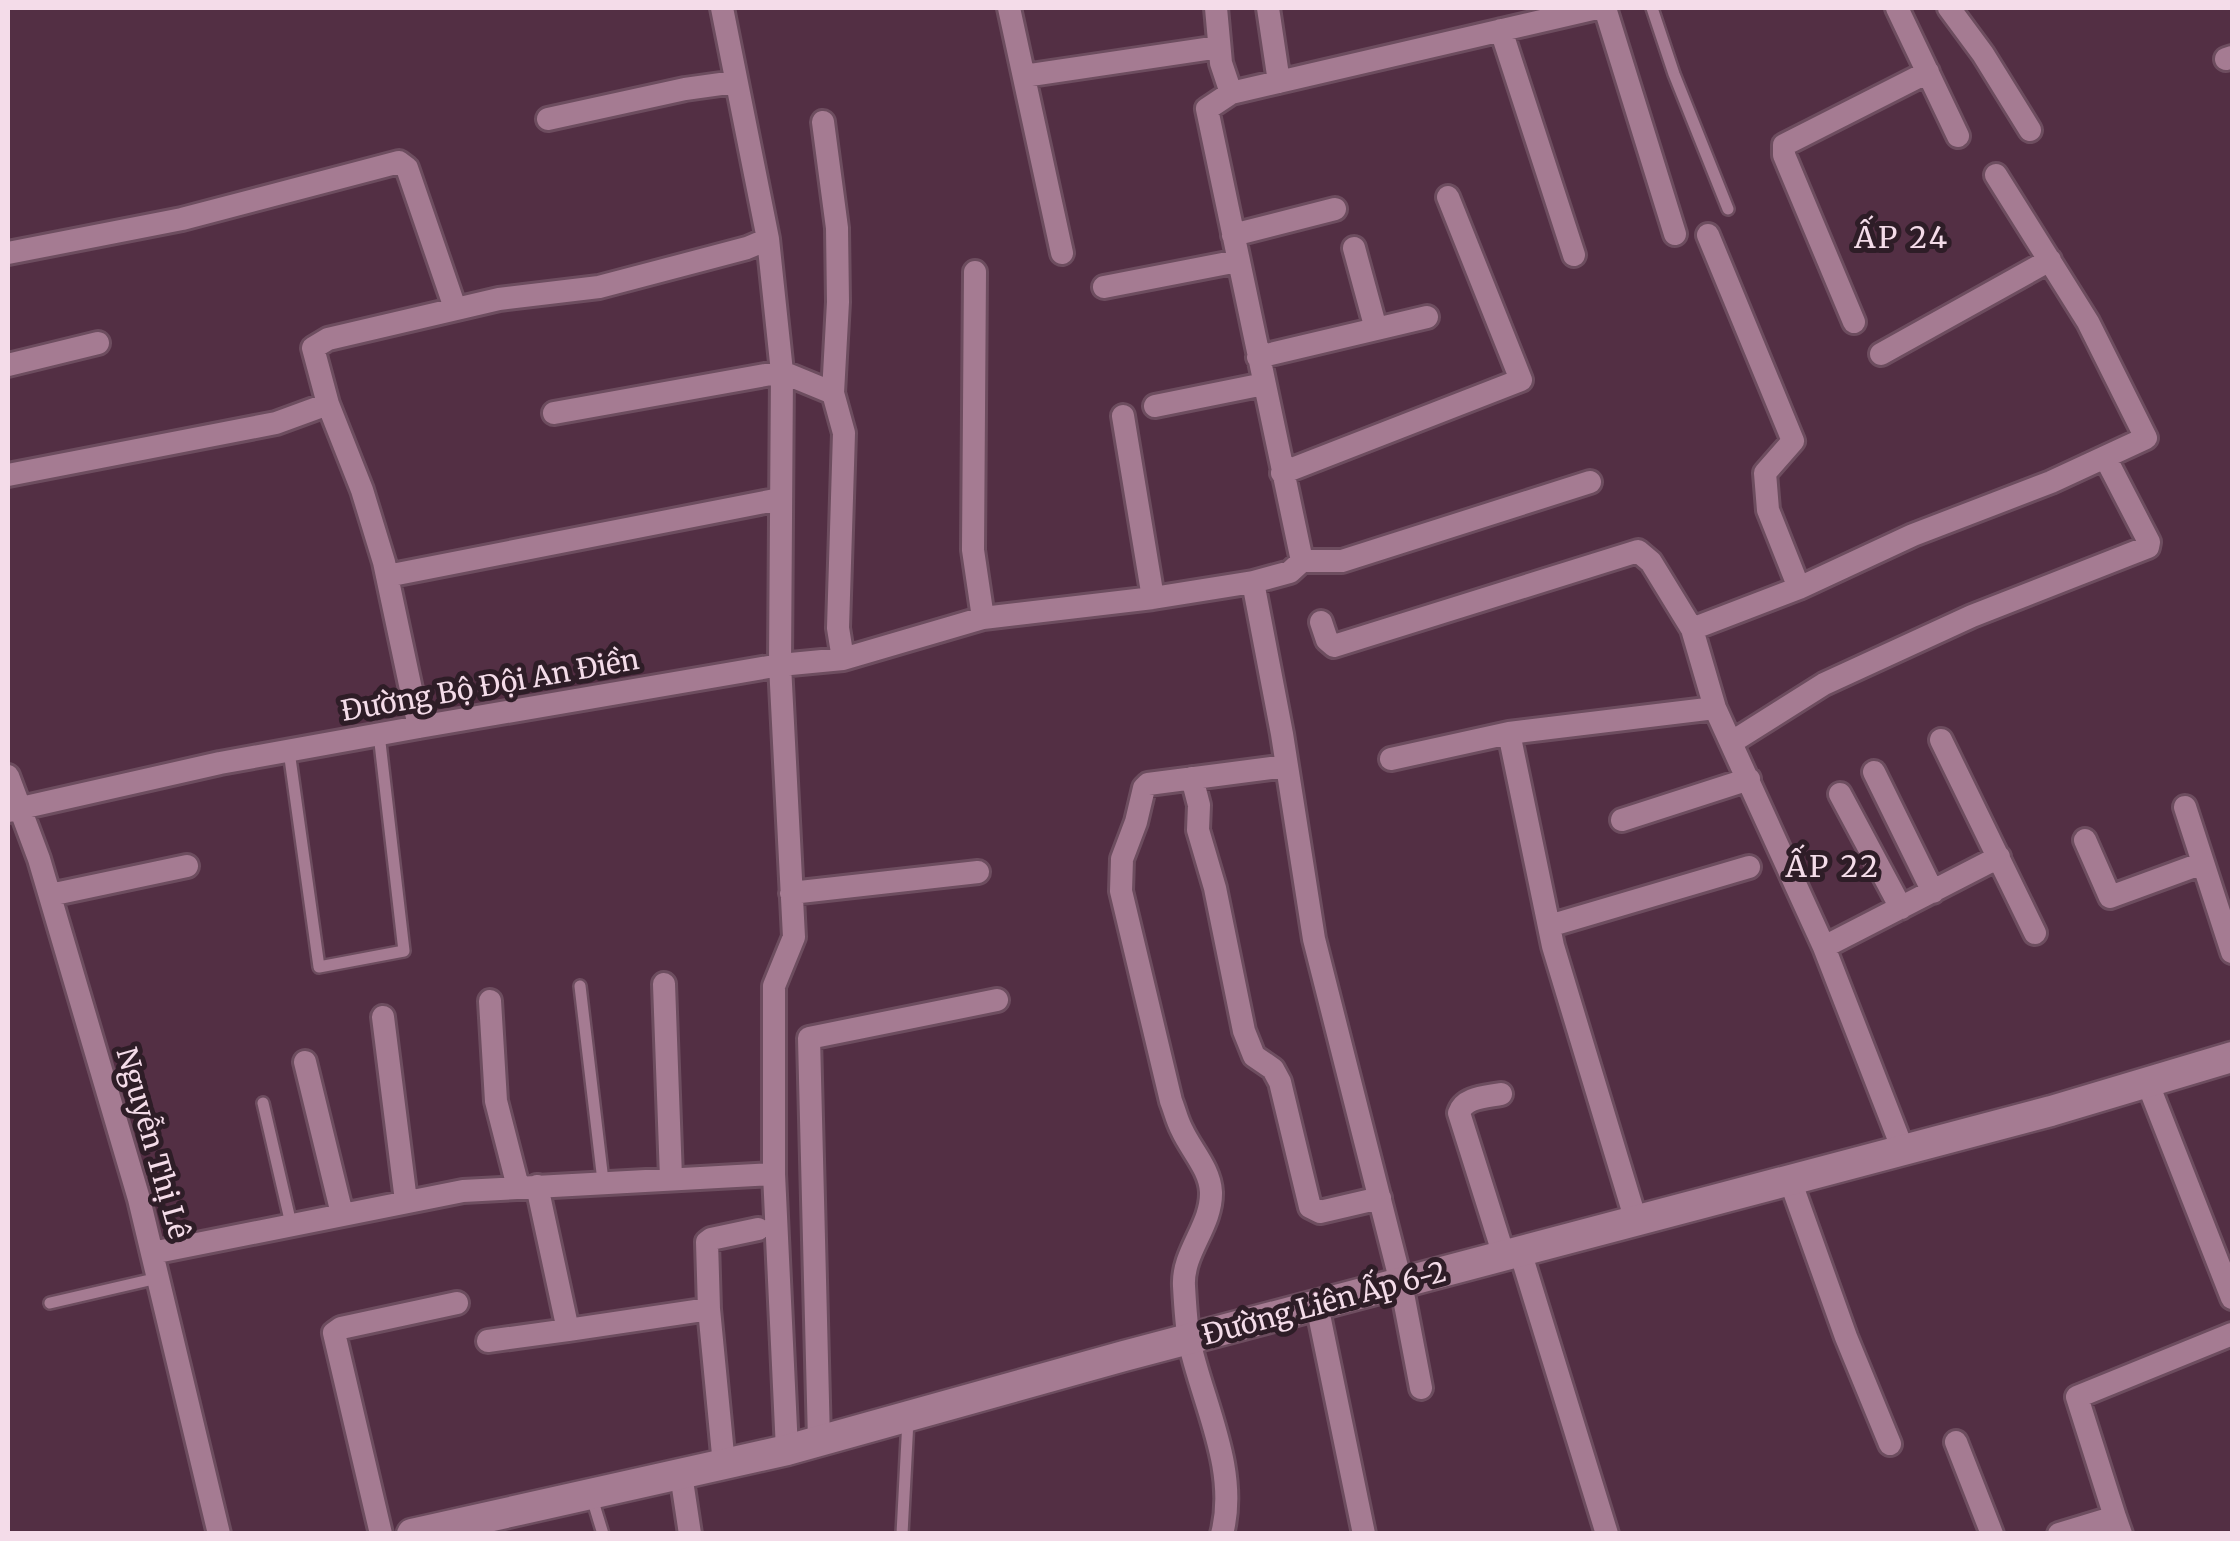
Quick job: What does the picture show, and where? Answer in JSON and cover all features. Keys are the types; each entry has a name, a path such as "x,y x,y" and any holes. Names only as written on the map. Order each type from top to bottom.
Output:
{"street":[{"path":"722,8 768,239 782,372 780,665 794,937 774,986 774,1174 787,1450"},
{"path":"1010,8 1062,252"},
{"path":"1216,8 1221,63 1231,93"},
{"path":"1268,8 1279,82"},
{"path":"1590,482 1342,561 1302,561 1207,109 1231,93 1502,30 1564,11 1601,8 1675,234"},
{"path":"1898,8 1958,136"},
{"path":"1949,8 2030,130"},
{"path":"1502,30 1574,255"},
{"path":"1024,76 1220,47"},
{"path":"1854,322 1784,155 1784,144 1928,72"},
{"path":"548,119 735,82"},
{"path":"822,122 837,228 838,302 832,393 844,433 838,628 843,659"},
{"path":"8,253 182,219 399,162 407,168 455,308"},
{"path":"1692,628 1799,588 1946,520 2051,482 2144,439 2146,435 2088,322 1996,175"},
{"path":"1282,473 1520,380 1448,197"},
{"path":"1232,235 1335,209"},
{"path":"1708,236 1794,441 1765,473 1768,510 1799,588"},
{"path":"419,727 387,576 362,490 328,404 314,346 328,339 455,308 599,286 747,248 768,239"},
{"path":"1354,248 1376,329"},
{"path":"1881,354 2050,260"},
{"path":"1104,288 1238,261"},
{"path":"975,272 974,550 982,618"},
{"path":"1258,357 1428,317"},
{"path":"8,364 98,343"},
{"path":"554,413 782,372 832,393"},
{"path":"1156,406 1264,384"},
{"path":"8,475 276,423 328,404"},
{"path":"1122,416 1153,598"},
{"path":"1732,742 1824,684 1972,616 2148,547 2105,458"},
{"path":"387,576 780,499"},
{"path":"1321,622 1334,646 1638,550 1651,562 1692,628 1715,708 1824,947 1903,1150"},
{"name":"Đường Bộ Đội An Điền","path":"15,810 379,734 780,665 843,659 982,618 1253,582 1290,572 1302,561"},
{"path":"1253,582 1314,939 1401,1283 1421,1388"},
{"path":"1391,759 1509,733 1715,708"},
{"path":"1509,733 1548,926 1636,1221"},
{"path":"1941,740 2035,933"},
{"path":"1222,1534 1222,1459 1189,1339 1184,1272 1209,1210 1211,1191 1171,1101 1121,891 1120,868 1144,787 1155,781 1287,766"},
{"path":"1874,772 1932,892"},
{"name":"Nguyễn Thị Lê","path":"8,776 15,810 50,895 152,1254 219,1534"},
{"path":"1192,778 1199,806 1198,830 1215,888 1244,1030 1254,1056 1274,1069 1280,1082 1310,1207 1320,1212 1380,1198"},
{"path":"1622,820 1748,778"},
{"path":"1840,794 1901,908"},
{"path":"2185,807 2232,952"},
{"path":"2085,840 2110,897 2203,863"},
{"path":"1824,947 1999,857"},
{"path":"50,895 186,866"},
{"path":"1548,926 1749,867"},
{"path":"791,893 978,872"},
{"path":"664,984 672,1178"},
{"path":"819,1441 808,1038 997,1000"},
{"path":"490,1002 496,1101 528,1186 568,1330"},
{"path":"383,1017 406,1201"},
{"name":"Đường Liên Ấp 6-2","path":"412,1534 787,1450 2148,1084 2232,1057"},
{"path":"305,1062 342,1214"},
{"path":"2148,1084 2232,1298"},
{"path":"1501,1094 1468,1102 1459,1113 1512,1254 1606,1534"},
{"path":"152,1254 463,1190 774,1174"},
{"path":"1790,1180 1846,1337 1890,1444"},
{"path":"724,1465 709,1309 708,1240 758,1229"},
{"path":"381,1534 334,1333 341,1328 457,1302"},
{"path":"1317,1305 1364,1534"},
{"path":"488,1342 709,1309"},
{"path":"2060,1534 2118,1525 2076,1397 2232,1334"},
{"path":"1956,1442 1992,1534"},
{"path":"682,1474 690,1534"}],"lane":[{"path":"1652,8 1728,209"},
{"path":"289,751 319,967 404,952 379,734"},
{"path":"580,986 603,1181"},
{"path":"264,1103 291,1224"},
{"path":"50,1303 158,1278"},
{"path":"902,1534 908,1416"},
{"path":"590,1494 603,1534"}],"district":[{"name":"ẤP 24","path":"1902,237"},
{"name":"ẤP 22","path":"1833,866"}]}
